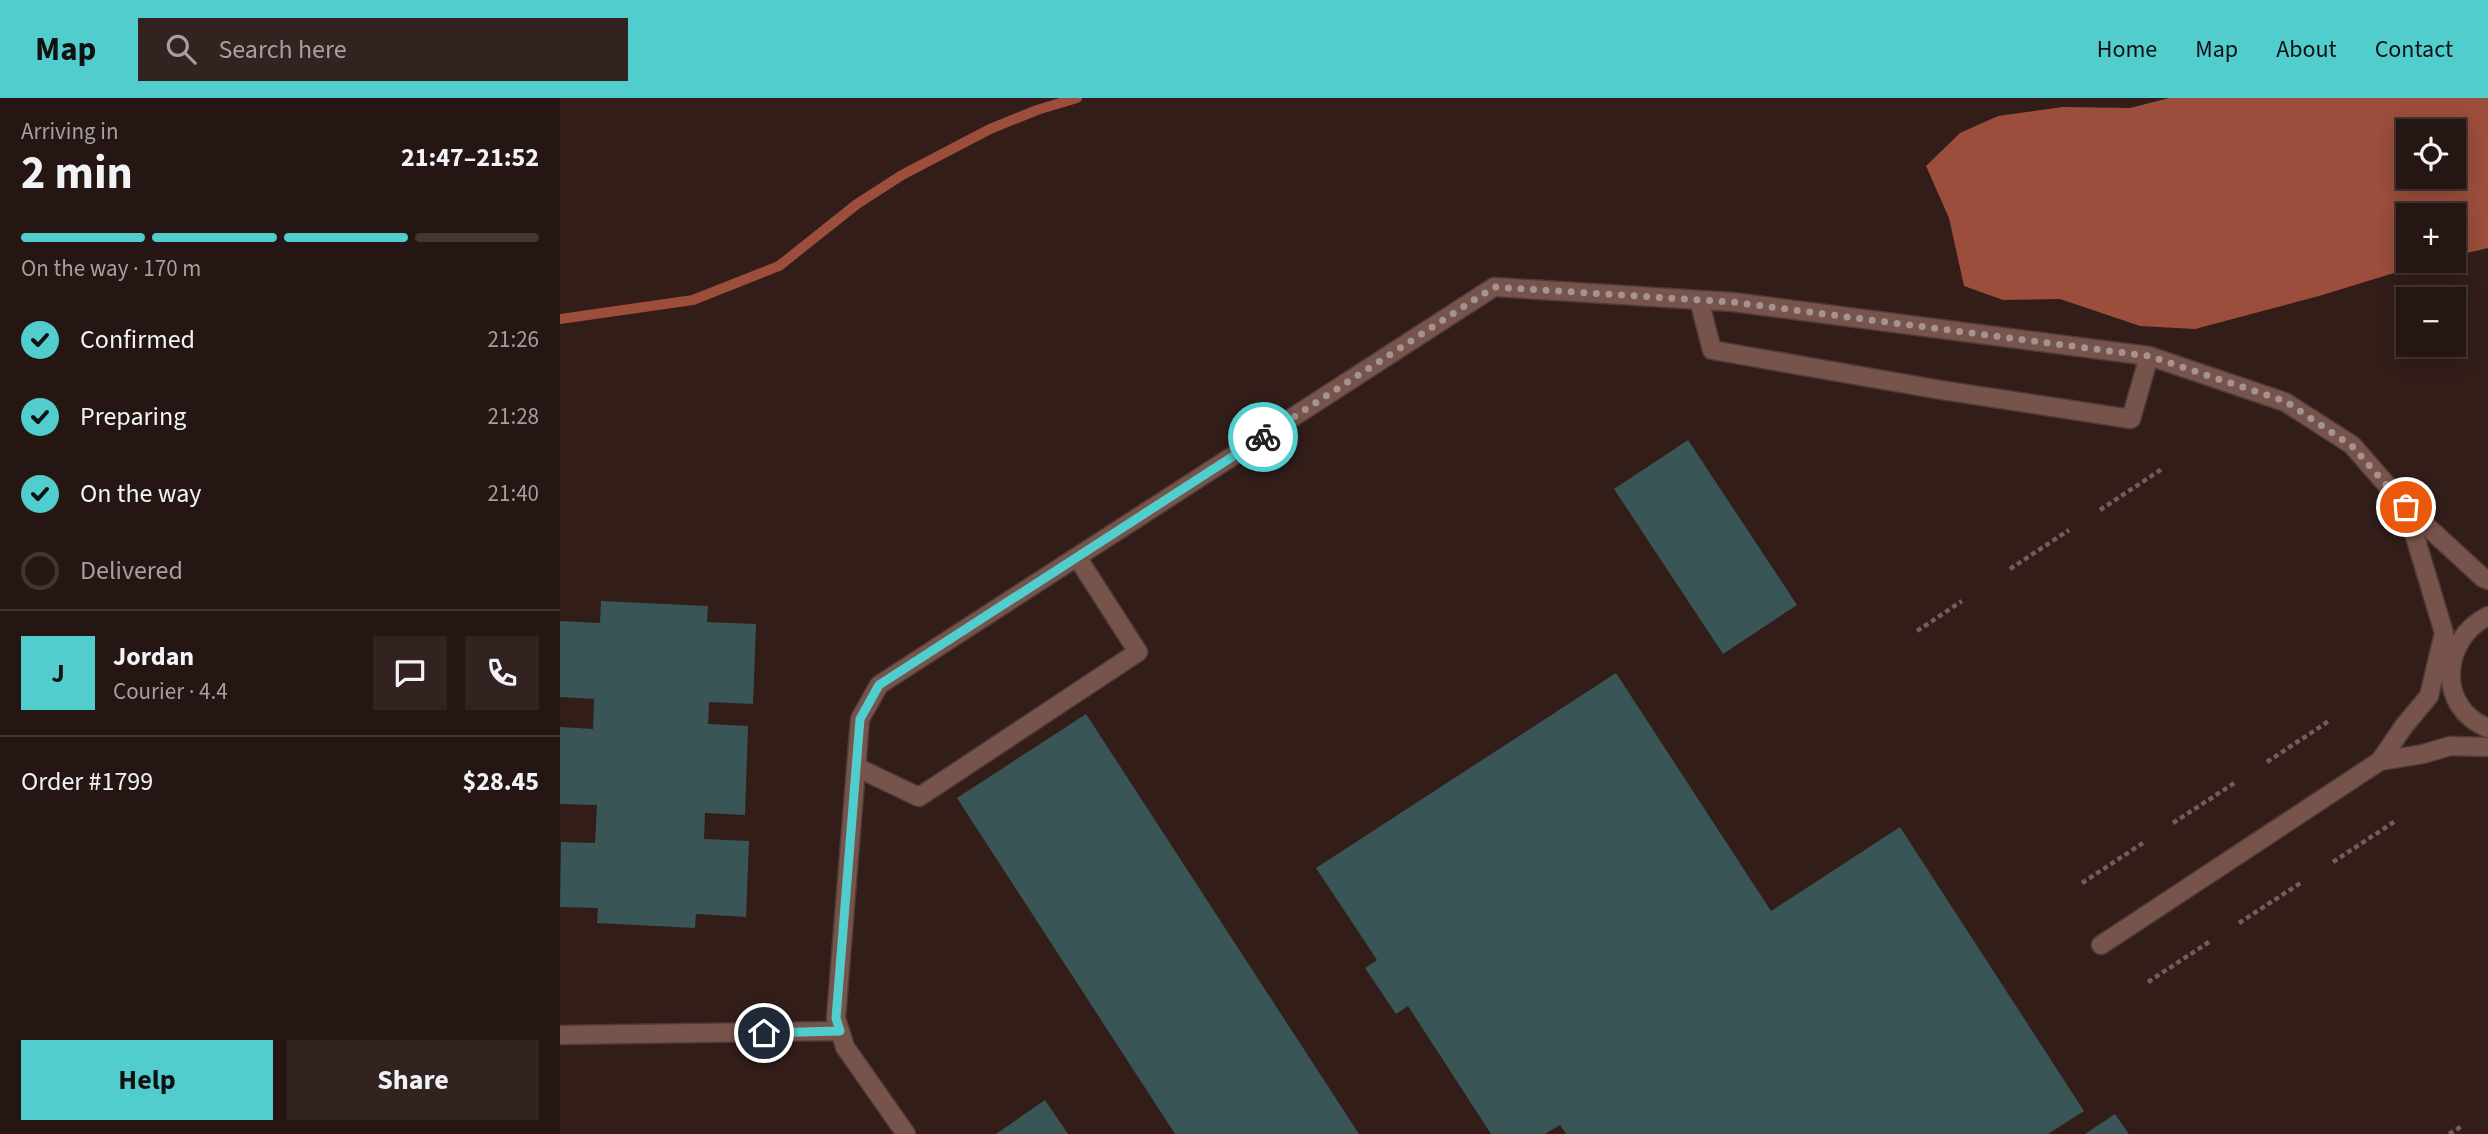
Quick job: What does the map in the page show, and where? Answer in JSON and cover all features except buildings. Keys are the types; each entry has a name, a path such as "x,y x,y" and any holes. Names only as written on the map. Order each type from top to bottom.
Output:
{"lane":[{"path":"906,1134 845,1047 836,1018 860,719 879,685 1494,287 1732,302 2149,356 2285,401 2352,446 2406,507 2488,580"},
{"path":"1699,300 1712,350 1941,390 2130,419 2149,356"},
{"path":"2101,945 2380,761 2429,696 2444,633 2406,507"},
{"path":"856,767 919,797 1138,652 1077,557"},
{"path":"2438,660 2476,622 2488,616"},
{"path":"2454,693 2450,673 2453,653 2462,636"},
{"path":"2438,660 2464,711 2485,729"},
{"path":"2380,761 2423,754 2449,746 2488,747"},
{"path":"560,1035 840,1031"}],"path":[{"path":"2100,510 2162,469"},
{"path":"2010,569 2069,530"},
{"path":"1917,631 1962,601"},
{"path":"2267,762 2329,721"},
{"path":"2174,822 2236,782"},
{"path":"2333,862 2397,820"},
{"path":"2082,883 2143,843"},
{"path":"2239,923 2302,881"},
{"path":"2148,982 2209,942"},
{"path":"2449,1134 2462,1125"}],"shaded area":[{"path":"2169,98 2488,98 2488,248 2466,253 2466,203 2396,203 2396,272 2195,329 2140,326 2060,299 2003,300 1964,286 1949,218 1926,166 1960,133 1998,116 2063,107 2130,108"}],"waterway":[{"path":"560,319 693,300 779,266 857,204 902,175 990,129 1037,110 1077,98"}],"way so far":[{"path":"1263,437 1494,287 1732,302 2149,356 2285,401 2352,446 2406,507"}],"route":[{"path":"764,1033 840,1031 836,1018 860,719 879,685 1263,437"}]}
